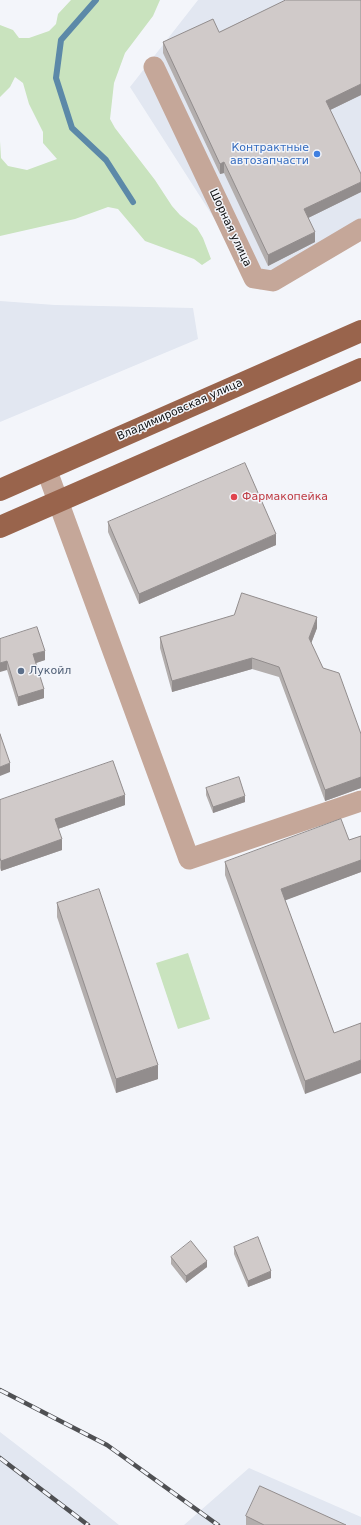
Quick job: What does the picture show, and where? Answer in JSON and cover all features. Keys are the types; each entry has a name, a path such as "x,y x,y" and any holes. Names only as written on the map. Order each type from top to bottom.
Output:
{"main road":[{"name":"Владимировская улица","path":"0,490 280,365 361,331"},
{"path":"0,527 361,369"}],"street":[{"name":"Шорная улица","path":"154,68 254,278 273,281 361,229"},
{"path":"47,470 189,859 361,801"}],"shaded area":[{"path":"198,0 361,0 361,231 260,290 130,87"},
{"path":"0,301 55,305 193,308 198,339 0,422"},
{"path":"0,1432 73,1488 119,1525 0,1525"},
{"path":"249,1468 361,1517 361,1525 184,1525"}],"green space":[{"path":"71,0 160,0 153,16 125,53 114,83 110,119 115,128 155,180 172,206 180,215 197,228 203,238 211,259 202,265 194,259 145,241 118,209 108,207 75,219 0,236 0,141 1,158 8,166 27,170 57,159 43,143 43,132 29,104 23,83 15,77 10,87 0,97 0,25 13,30 19,38 29,38 49,31 56,24 58,14"},
{"path":"188,953 210,1019 178,1029 156,963"}],"building":[{"path":"286,0 361,0 361,84 326,101 361,174 361,182 304,209 315,232 268,255 224,162 220,164 163,42 213,19 219,32"},
{"path":"245,463 276,534 139,594 108,522"},
{"path":"242,593 317,617 309,638 323,668 339,673 361,734 361,777 325,790 279,667 252,658 172,681 160,637 234,615"},
{"name":"Лукойл","path":"37,627 45,651 33,654 44,689 18,697 7,661 0,663 0,639"},
{"path":"0,734 10,763 0,767"},
{"path":"113,761 125,795 55,819 62,839 1,861 0,800"},
{"path":"239,777 245,796 213,807 206,788"},
{"path":"341,819 349,840 361,836 361,860 281,889 334,1033 361,1023 361,1060 305,1081 225,862"},
{"path":"99,889 158,1065 116,1079 57,903"},
{"path":"258,1237 271,1271 248,1281 234,1247"},
{"path":"191,1241 207,1261 186,1276 171,1257"},
{"path":"260,1486 346,1525 264,1525 246,1516"}],"waterway":[{"path":"96,0 61,40 56,78 72,128 106,160 133,202"}],"railway":[{"path":"0,1390 107,1445 218,1525"},
{"path":"0,1458 88,1525"}],"place":[{"name":"Контрактные автозапчасти","path":"317,154"},
{"name":"Фармакопейка","path":"234,497"},
{"name":"Лукойл","path":"21,671"}]}
